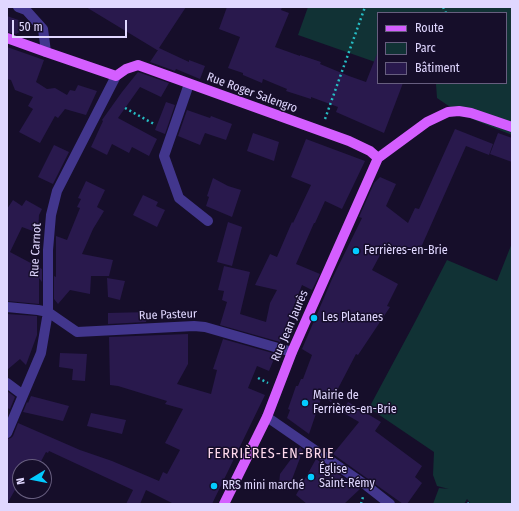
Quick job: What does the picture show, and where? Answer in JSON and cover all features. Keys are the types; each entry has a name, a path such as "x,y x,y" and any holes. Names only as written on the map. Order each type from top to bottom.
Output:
{"main road":[{"path":"7,38 116,76"},
{"name":"Rue Roger Salengro","path":"116,76 126,69 138,65 370,150 378,158"},
{"path":"378,158 427,122 448,112 459,111 471,113 512,128"},
{"name":"Rue Jean Jaurès","path":"224,504 267,417 292,352 378,158"}],"street":[{"path":"18,7 26,10 43,29 46,52"},
{"name":"Rue Carnot","path":"7,433 41,353 48,312 48,250 51,215 57,191 116,76"},
{"path":"189,84 164,156 178,198 208,220"},
{"path":"7,307 48,312"},
{"name":"Rue Pasteur","path":"48,312 77,332 194,326 205,327 292,352"},
{"path":"7,383 23,395"},
{"path":"267,417 367,486 390,504"}],"path":[{"path":"325,120 365,7"},
{"path":"125,108 154,124"}],"green space":[{"path":"308,7 512,7 512,135 462,115 437,98 436,84 507,84 507,12 377,12 377,63 298,35"},
{"path":"512,243 512,504 471,504 467,499 464,504 433,504 439,488 449,489 437,486 433,475 434,452 369,408 447,260 497,281"}],"building":[{"path":"86,7 186,7 159,48 189,62 189,60 205,66 200,79 176,69 175,71 150,62 158,50"},
{"path":"227,7 282,7 281,10 289,13 275,47 321,62 320,64 366,82 377,54 377,84 403,84 384,133 336,112 338,107 311,97 311,99 286,91 287,89 263,79 262,83 243,75 243,73 228,68 240,37 219,29"},
{"path":"7,16 31,25 16,34 7,32"},
{"path":"7,47 44,60 36,82 47,89 55,88 67,95 70,90 75,91 78,85 97,91 86,115 65,109 58,118 55,116 40,143 19,132 33,109 28,106 33,97 15,90 11,80 7,79"},
{"path":"138,72 169,83 161,97 140,87 118,118 157,139 149,156 132,147 129,153 112,144 107,155 91,147 103,121 102,120"},
{"path":"166,102 175,105 165,134 155,130"},
{"path":"187,110 210,118 211,116 232,124 226,140 205,133 200,145 178,136"},
{"path":"455,129 493,144 489,155 466,146 419,252 407,247 403,255 385,246 372,270 398,284 387,306 390,307 358,355 356,354 331,402 322,396 309,434 287,418 290,410 288,409 296,386 298,386 301,379 303,379 312,355 302,349 332,279 362,218 359,217 374,183 380,177 396,184 386,206 408,223 415,208 419,209"},
{"path":"253,133 279,142 274,161 247,151"},
{"path":"498,133 512,138 512,162 490,154"},
{"path":"306,139 365,161 342,209 325,201 296,264 320,274 312,290 302,285 280,342 220,325 227,302 222,300 224,291 218,290 224,266 250,272 240,314 266,322 270,303 277,290 255,285 270,254 277,257 292,222 293,223 311,185 291,177"},
{"path":"54,145 69,152 53,184 38,177"},
{"path":"213,178 228,186 241,190 232,217 206,206 209,197 207,196"},
{"path":"86,181 105,190 97,207 104,211 93,229 82,254 113,260 109,276 91,276 90,294 70,290 58,304 54,299 54,276 56,277 56,236 67,240 80,208 77,207 81,199 78,198"},
{"path":"143,195 158,202 156,206 165,210 157,227 133,215"},
{"path":"13,200 22,206 26,200 42,209 39,215 38,233 22,227 10,252 42,269 42,282 39,278 39,304 7,301 7,209"},
{"path":"228,222 242,227 232,266 217,262"},
{"path":"107,278 125,281 120,300 108,297"},
{"path":"149,312 146,322 108,324 108,313"},
{"path":"7,314 37,316 37,335 26,365 20,359 7,370"},
{"path":"188,334 188,364 177,384 211,394 217,370 213,369 223,339 276,354 269,371 257,366 248,388 265,395 212,504 174,504 146,490 140,504 126,504 133,490 49,451 48,453 46,452 42,459 12,459 12,495 7,504 7,439 13,436 18,423 80,450 112,461 159,481 163,472 167,474 180,450 165,443 183,409 165,404 167,401 110,385 109,337"},
{"path":"60,353 87,354 85,381 72,380 73,369 59,367"},
{"path":"7,391 15,397 10,409 7,408"},
{"path":"31,396 69,406 63,421 23,412"},
{"path":"348,402 381,422 375,431 422,466 415,477 422,483 407,504 403,504 333,454 359,422 342,412"},
{"path":"91,413 126,420 122,434 87,426"},
{"path":"300,447 303,450 288,490 279,484 280,474"},
{"name":"Église Saint-Rémy","path":"316,459 360,489 344,504 307,504 296,495"}],"place":[{"name":"Ferrières-en-Brie","path":"356,251"},
{"name":"Les Platanes","path":"314,318"},
{"name":"Mairie de Ferrières-en-Brie","path":"305,403"},
{"name":"Église Saint-Rémy","path":"311,477"},
{"name":"RRS mini marché","path":"214,486"}],"district":[{"name":"FERRIÈRES-EN-BRIE","path":"271,454"}]}
